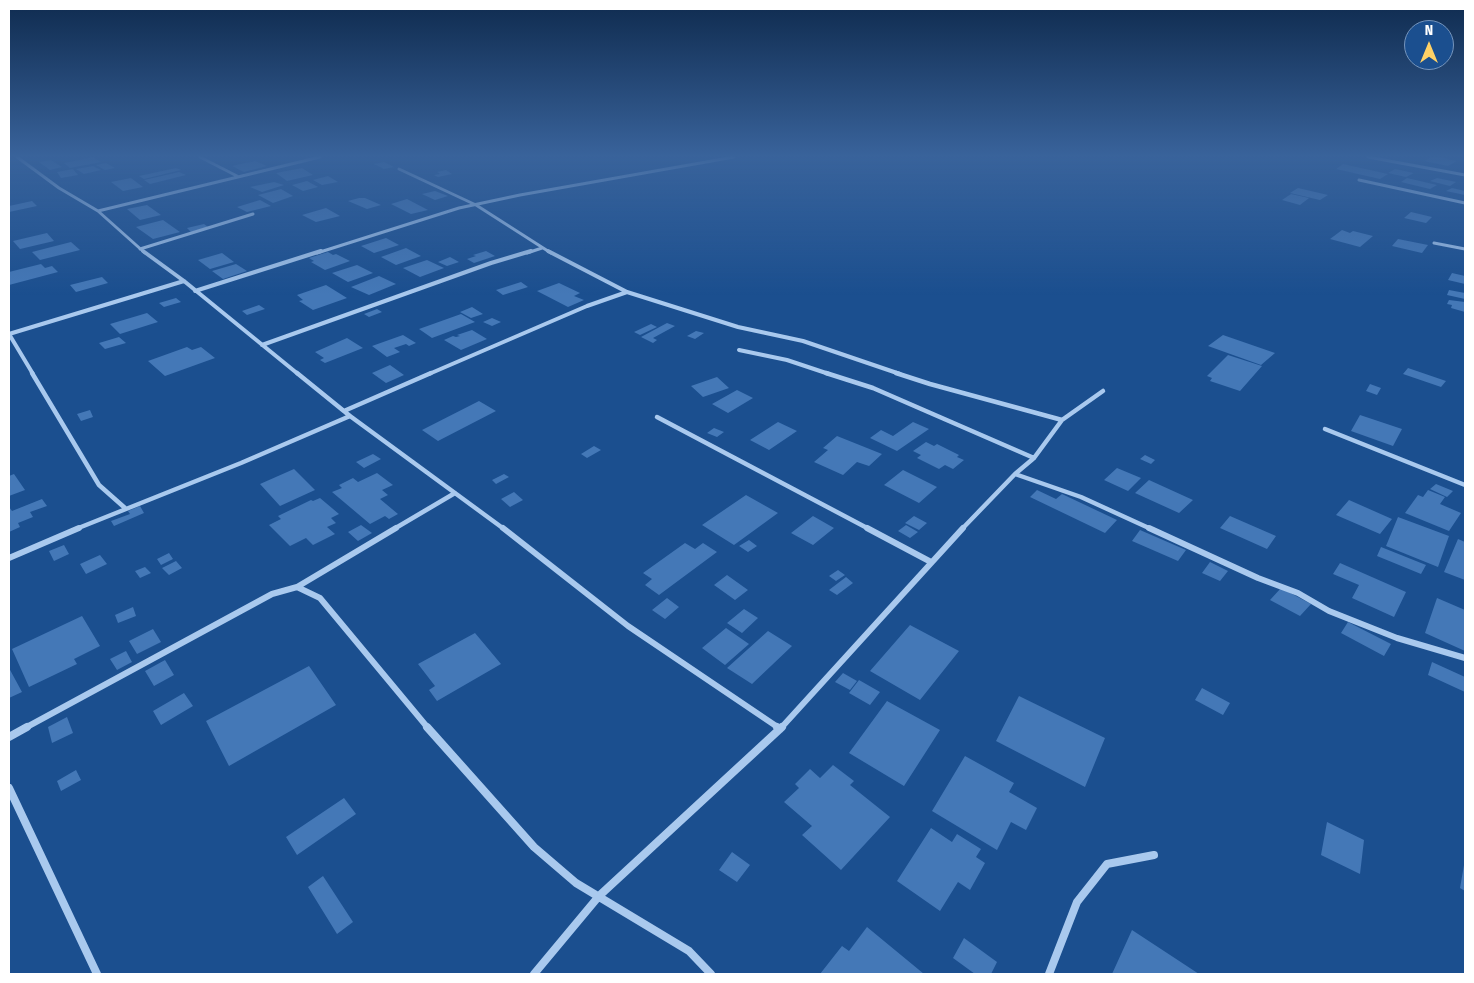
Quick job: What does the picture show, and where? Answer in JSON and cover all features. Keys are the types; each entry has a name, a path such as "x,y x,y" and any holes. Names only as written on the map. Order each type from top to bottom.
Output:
{"street":[{"path":"83,203 98,212 140,249 184,281 350,416 455,493 628,626 780,729"},
{"path":"98,212 133,203"},
{"path":"471,203 542,248 627,292 738,328 803,341 930,384 1062,420"},
{"path":"195,291 459,208 487,203"},
{"path":"140,249 253,214"},
{"path":"1434,243 1465,249"},
{"path":"262,345 491,263 542,248"},
{"path":"125,508 99,485 9,334 184,281"},
{"path":"344,411 587,306 627,292"},
{"path":"739,350 787,360 873,388 1034,458"},
{"path":"534,974 599,896 780,729 931,562 1015,474 1034,458 1062,420 1103,391"},
{"path":"9,558 125,508 241,463 350,416"},
{"path":"657,417 931,562"},
{"path":"1325,429 1465,485"},
{"path":"1015,474 1081,497 1258,578 1298,593 1329,611 1397,638 1465,658"},
{"path":"9,737 272,594 297,587 455,493"},
{"path":"297,587 320,598 414,714 534,847 576,884 690,951 711,974"},
{"path":"9,788 97,974"},
{"path":"1050,974 1077,902 1107,864 1154,855"}],"building":[{"path":"34,203 37,206 9,212 9,206"},
{"path":"251,203 265,203 271,206 247,212 237,207"},
{"path":"352,203 376,203 381,205 367,209"},
{"path":"414,203 428,210 411,214 391,204"},
{"path":"147,205 161,215 140,220 127,209"},
{"path":"326,208 340,216 316,222 302,215"},
{"path":"1411,212 1432,217 1426,223 1404,218"},
{"path":"163,220 180,232 153,239 136,227"},
{"path":"204,224 208,227 191,232 187,228"},
{"path":"1342,230 1373,236 1360,247 1330,239"},
{"path":"47,233 54,241 20,249 13,241"},
{"path":"386,238 399,245 374,253 361,246"},
{"path":"1398,239 1428,245 1422,253 1392,246"},
{"path":"71,242 80,250 40,260 32,252"},
{"path":"406,248 421,256 396,265 381,257"},
{"path":"486,251 495,256 474,263 467,259 476,256 473,255"},
{"path":"328,252 350,261 325,270 311,262 314,261 309,258"},
{"path":"222,253 234,262 210,269 198,260"},
{"path":"450,257 459,262 447,266 438,262"},
{"path":"427,260 444,268 420,277 403,268"},
{"path":"41,264 45,268 52,266 58,272 9,285 9,272"},
{"path":"236,264 247,271 223,279 212,271"},
{"path":"357,265 373,273 348,282 332,273"},
{"path":"1452,273 1465,276 1465,284 1448,280"},
{"path":"379,276 396,284 369,295 351,287"},
{"path":"102,277 108,283 76,292 70,285"},
{"path":"521,282 528,287 503,295 496,290"},
{"path":"559,283 580,293 574,296 584,300 568,307 537,291"},
{"path":"326,285 347,298 313,310 299,301 303,300 297,295"},
{"path":"1449,290 1465,293 1465,299 1447,295"},
{"path":"176,298 181,302 164,307 159,303"},
{"path":"1449,300 1465,302 1465,312 1451,308 1452,305 1447,304"},
{"path":"259,305 265,309 247,315 242,311"},
{"path":"472,307 483,314 471,318 460,312"},
{"path":"377,309 382,312 369,317 364,314"},
{"path":"147,313 158,322 120,334 110,324"},
{"path":"461,314 475,322 432,338 419,329"},
{"path":"492,318 501,322 492,326 483,322"},
{"path":"667,323 675,326 653,338 657,340 653,343 641,337"},
{"path":"651,324 657,327 640,335 634,332"},
{"path":"472,330 487,339 461,350 444,340 453,336 460,336 457,335"},
{"path":"696,331 704,333 695,339 687,336"},
{"path":"403,335 416,343 394,348 400,352 387,357 372,346"},
{"path":"1223,335 1275,353 1261,365 1208,346"},
{"path":"119,337 126,343 105,349 99,343"},
{"path":"347,338 363,348 325,363 320,360 324,358 315,352"},
{"path":"187,347 192,350 201,347 215,358 165,376 148,361"},
{"path":"1228,355 1262,366 1240,391 1210,381 1212,378 1207,376"},
{"path":"390,365 404,375 386,383 372,373"},
{"path":"1408,368 1446,381 1441,387 1403,374"},
{"path":"717,377 729,388 703,397 691,386"},
{"path":"1370,384 1381,388 1377,395 1366,391"},
{"path":"737,390 753,398 728,413 712,404"},
{"path":"479,401 496,411 438,441 422,430"},
{"path":"90,410 93,417 81,421 77,414"},
{"path":"1360,415 1402,429 1393,446 1351,431"},
{"path":"778,422 797,431 769,450 750,440"},
{"path":"913,422 929,429 897,451 870,438 881,430 893,436"},
{"path":"714,428 724,432 717,437 707,433"},
{"path":"837,436 882,454 869,466 857,462 843,475 814,462 828,450 823,448"},
{"path":"926,442 934,446 937,444 959,455 957,457 964,460 953,469 945,465 939,469 917,458 921,455 913,451"},
{"path":"594,446 601,450 587,458 581,454"},
{"path":"373,454 381,459 364,468 356,462"},
{"path":"1145,455 1155,460 1151,464 1140,459"},
{"path":"1117,468 1141,478 1128,491 1104,480"},
{"path":"294,469 315,490 280,506 260,484"},
{"path":"903,470 937,487 919,503 884,485"},
{"path":"377,473 393,485 382,490 388,495 380,499 398,514 389,519 385,516 370,524 332,492 342,488 339,485 353,478 358,482"},
{"path":"14,474 25,490 9,496 9,476"},
{"path":"504,474 509,477 496,484 492,480"},
{"path":"1149,480 1193,500 1179,513 1135,493"},
{"path":"1436,484 1453,491 1447,497 1430,489"},
{"path":"1037,490 1056,499 1062,494 1117,520 1105,533 1030,497"},
{"path":"1428,490 1445,497 1440,504 1461,513 1449,531 1405,513 1418,495 1423,497"},
{"path":"514,492 523,500 510,507 501,499"},
{"path":"746,495 778,513 734,545 702,525"},
{"path":"320,498 339,514 331,518 336,523 327,527 335,534 313,545 306,538 290,546 269,525 281,519 278,516 311,500"},
{"path":"42,499 47,506 30,512 33,517 18,523 20,527 9,532 9,507 12,511"},
{"path":"1349,500 1392,519 1380,534 1336,515"},
{"path":"140,506 144,513 114,526 111,521 130,514 128,511"},
{"path":"813,516 834,528 813,545 791,533"},
{"path":"914,516 927,523 919,530 905,523"},
{"path":"1230,516 1276,536 1267,549 1220,528"},
{"path":"1398,517 1449,536 1438,567 1386,546"},
{"path":"361,525 372,533 358,541 348,532"},
{"path":"906,525 918,532 910,538 898,531"},
{"path":"1140,530 1186,550 1178,561 1132,541"},
{"path":"1458,539 1465,542 1465,580 1444,572"},
{"path":"749,540 757,546 748,552 739,546"},
{"path":"685,543 695,549 703,543 717,552 659,595 645,585 652,579 643,573"},
{"path":"64,545 69,554 54,561 49,551"},
{"path":"1381,547 1426,565 1421,574 1377,556"},
{"path":"169,553 173,559 161,565 157,559"},
{"path":"100,555 107,564 86,574 80,564"},
{"path":"176,561 182,568 169,575 162,568"},
{"path":"1210,562 1228,571 1220,581 1202,573"},
{"path":"1340,563 1406,592 1394,617 1352,598 1359,585 1333,574"},
{"path":"145,567 151,573 140,578 135,571"},
{"path":"838,570 845,575 836,581 829,576"},
{"path":"727,575 748,590 735,600 714,585"},
{"path":"846,577 853,583 837,595 829,590"},
{"path":"1281,588 1311,604 1300,616 1270,600"},
{"path":"667,598 679,607 665,619 652,610"},
{"path":"1437,598 1465,610 1465,651 1425,633"},
{"path":"133,607 136,616 118,623 115,615"},
{"path":"744,609 758,618 742,633 727,623"},
{"path":"82,616 100,646 74,659 77,664 29,687 12,649"},
{"path":"1348,622 1391,644 1384,656 1341,633"},
{"path":"910,625 959,651 920,700 870,671"},
{"path":"726,628 749,644 725,665 702,648"},
{"path":"153,629 161,642 137,654 129,641"},
{"path":"768,631 792,646 752,684 727,668"},
{"path":"475,633 501,664 437,701 429,690 435,686 418,664"},
{"path":"126,651 132,662 117,670 110,659"},
{"path":"165,660 174,675 154,686 145,671"},
{"path":"1432,662 1465,677 1465,692 1428,675"},
{"path":"309,666 336,705 229,766 206,721"},
{"path":"9,668 22,692 9,698"},
{"path":"843,673 857,681 850,690 835,682"},
{"path":"859,680 880,692 870,705 849,693"},
{"path":"1202,688 1230,703 1223,715 1195,700"},
{"path":"184,693 193,706 161,725 153,711"},
{"path":"1019,696 1105,738 1085,787 996,741"},
{"path":"887,701 940,730 904,786 849,753"},
{"path":"67,717 73,733 52,743 48,727"},
{"path":"965,756 1014,783 1009,792 1037,808 1026,830 1011,822 997,850 932,811"},
{"path":"833,765 854,781 850,785 890,817 841,870 802,835 812,826 784,802 799,788 795,784 810,769 820,778"},
{"path":"76,770 81,780 61,791 57,781"},
{"path":"344,798 356,814 297,855 286,837"},
{"path":"1327,822 1364,840 1360,874 1321,855"},
{"path":"931,828 952,842 957,834 981,849 976,857 985,863 970,890 958,882 940,911 897,881"},
{"path":"732,852 750,865 737,882 719,870"},
{"path":"1465,865 1465,891 1460,888"},
{"path":"323,876 353,922 337,934 308,887"},
{"path":"867,927 924,974 820,974 842,946 849,951"},
{"path":"1132,930 1199,974 1112,974"},
{"path":"964,938 997,962 991,974 975,974 953,958"}]}
